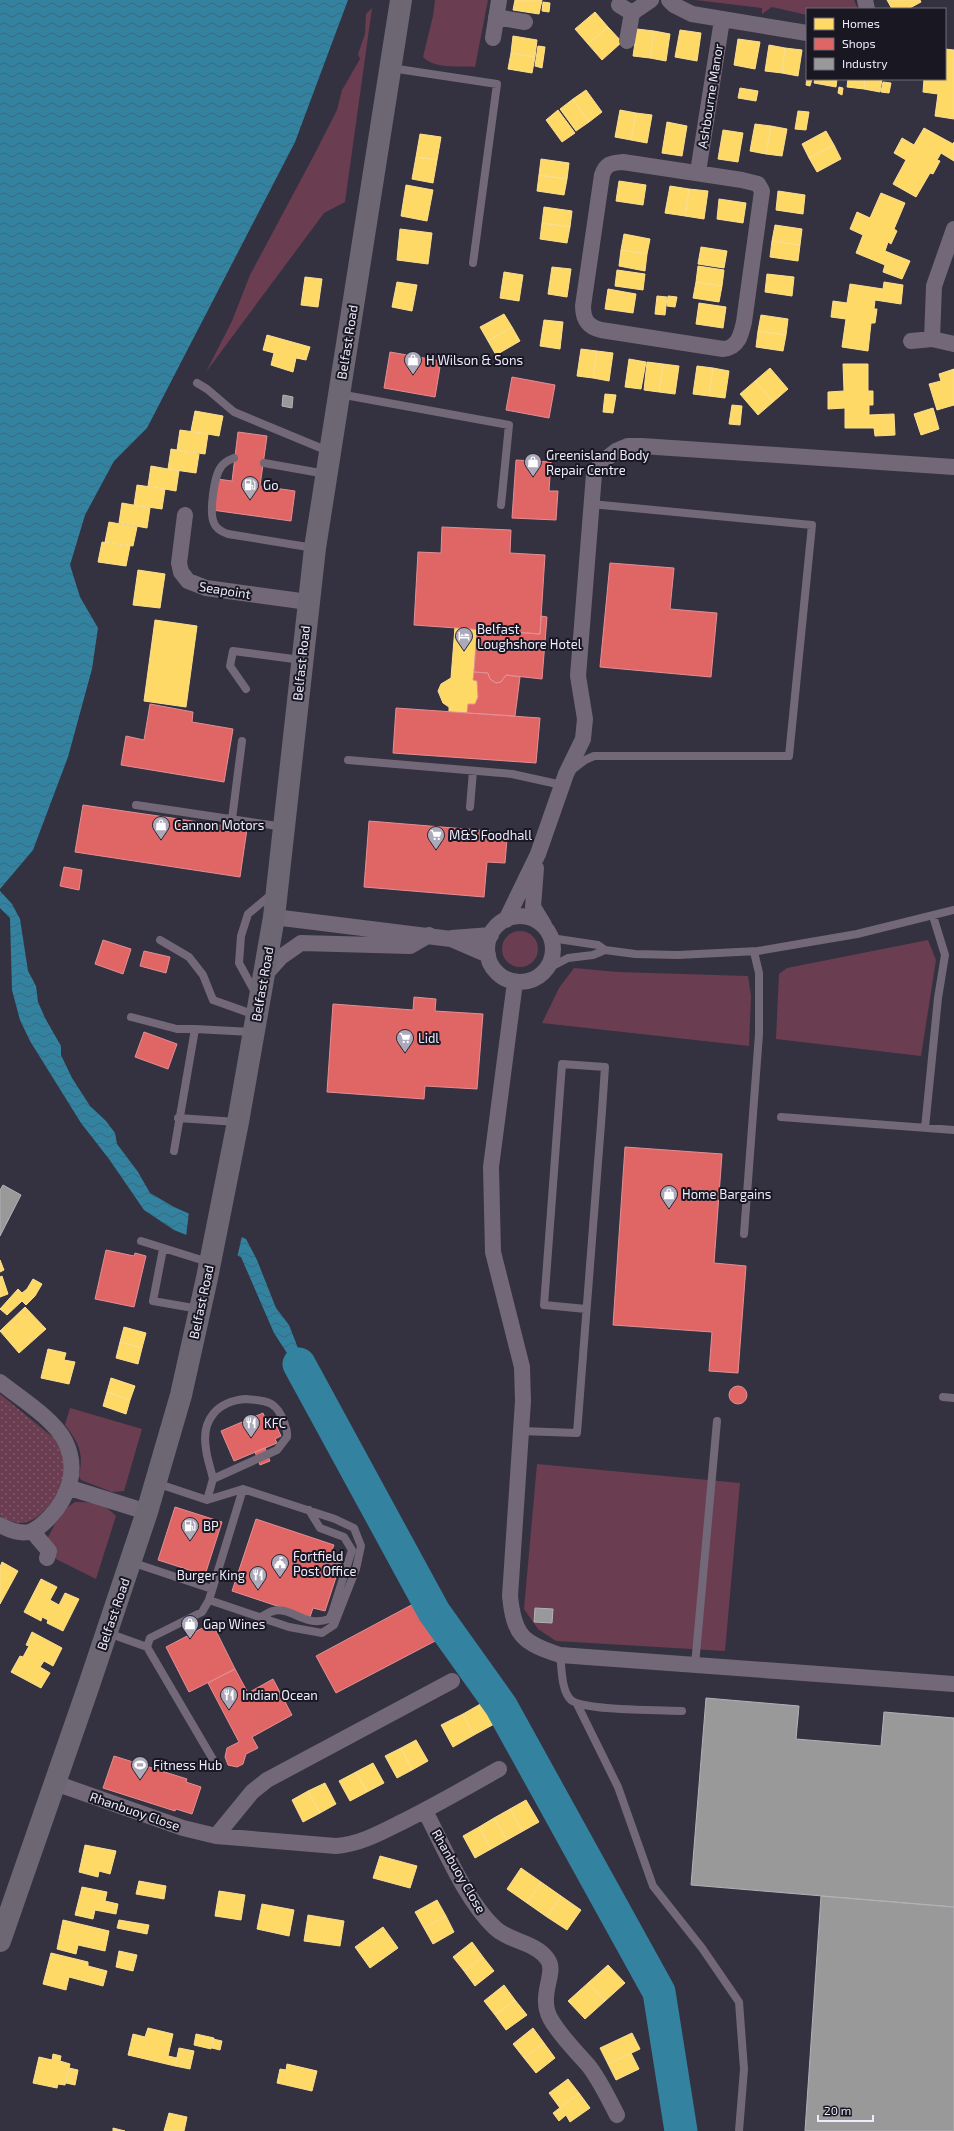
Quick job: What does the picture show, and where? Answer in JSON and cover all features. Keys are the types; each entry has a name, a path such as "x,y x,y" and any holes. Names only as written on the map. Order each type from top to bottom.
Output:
{"highway":[{"name":"Belfast Road","path":"0,1941 107,1633 147,1512 181,1395 200,1310 238,1122 274,917 315,548 329,451 401,0"}],"street":[{"path":"493,38 499,0"},
{"path":"628,41 625,9 652,0"},
{"path":"669,0 674,5 692,14 806,33"},
{"path":"496,17 525,22"},
{"name":"Ashbourne Manor","path":"698,172 722,20"},
{"path":"623,162 698,172 753,182 758,184 762,191 744,322 739,340 730,349 723,349 601,330 590,326 585,320 583,306 605,167 609,164 623,162"},
{"path":"932,339 934,286 954,229"},
{"path":"911,340 932,339 954,344"},
{"path":"506,920 538,854 564,780 583,739 585,719 578,676 591,504 597,468 616,451 628,446 954,467"},
{"name":"Seapoint","path":"185,515 179,558 181,572 188,581 206,588 308,602"},
{"path":"538,854 533,888 533,907 548,933 553,949 551,960 546,970 537,978 526,982 515,982 505,978 497,972 491,964 488,955 488,944 491,934 497,926 506,920 516,917 527,917 537,921 548,933"},
{"path":"274,917 358,928 429,935 451,939 488,955"},
{"path":"451,939 491,934"},
{"path":"258,1006 281,957 301,943 410,946 429,935"},
{"path":"515,982 491,1167 493,1252 522,1367 523,1401 510,1596 512,1618 523,1638 537,1648 560,1655 954,1684"},
{"path":"0,1382 48,1421 61,1435 68,1449 71,1463 70,1488 53,1514 43,1524 32,1531 21,1533 0,1525"},
{"path":"70,1488 147,1512"},
{"path":"32,1531 49,1551 47,1558"},
{"path":"216,1836 252,1792 268,1780 452,1681"},
{"name":"Rhanbuoy Close","path":"55,1783 183,1828 216,1836 325,1847 347,1845 371,1838 499,1769"},
{"name":"Rhanbuoy Close","path":"425,1810 471,1897 487,1919 501,1933 513,1940 540,1951 548,1959 551,1970 545,1999 550,2018 562,2036 589,2066 617,2115"}],"lane":[{"path":"390,68 497,84 472,263"},
{"path":"197,383 207,389 234,412 329,451"},
{"path":"338,394 509,425 501,505"},
{"path":"234,458 221,466 216,480 212,518 218,529 228,534 315,548"},
{"path":"264,463 326,474"},
{"path":"348,760 564,780 585,760 594,756 789,756 812,526 591,504"},
{"path":"246,689 230,666 233,651 302,661"},
{"path":"583,739 587,748 594,756"},
{"path":"232,819 242,741"},
{"path":"470,807 473,771"},
{"path":"136,805 285,827"},
{"path":"258,1006 239,963 241,936 248,914 276,889"},
{"path":"548,933 598,945 606,950 635,954 678,955 754,952 857,934 954,910"},
{"path":"924,1128 938,998 945,955 933,916"},
{"path":"160,940 189,957 202,975 213,1000 258,1006"},
{"path":"546,970 568,958 593,955 606,950"},
{"path":"744,1234 759,1034 758,973 754,952"},
{"path":"131,1017 178,1029 195,1029 258,1006"},
{"path":"174,1150 178,1118 195,1029"},
{"path":"521,1431 577,1433 605,1067 562,1064 544,1305 586,1309"},
{"path":"781,1117 954,1130"},
{"path":"178,1118 238,1122"},
{"path":"141,1241 186,1256 208,1270"},
{"path":"163,1249 153,1301 200,1310"},
{"path":"943,1397 954,1398"},
{"path":"207,1500 213,1479 205,1442 209,1420 213,1412 233,1400 258,1400 271,1404 279,1410 288,1433 286,1441 277,1450 213,1479"},
{"path":"695,1665 717,1421"},
{"path":"156,1482 207,1500 243,1489 335,1519 354,1528 361,1546 356,1569 334,1625 322,1633 295,1629 209,1600"},
{"path":"147,1647 150,1638 202,1612 209,1600 243,1489"},
{"path":"262,1617 272,1611 281,1611 313,1622 328,1619 332,1613 352,1550 344,1537 320,1528 308,1510"},
{"path":"131,1562 212,1589"},
{"path":"107,1633 147,1647 218,1768"},
{"path":"560,1655 565,1688 569,1697 577,1704 618,1786 653,1886 702,1948 739,2002 744,2069 739,2131"},
{"path":"577,1704 597,1708 682,1711"}],"shaded area":[{"path":"435,0 488,0 475,67 440,65 428,61 423,57 433,16"},
{"path":"695,0 854,0 858,8 806,8 806,15 772,7 762,14 762,8"},
{"path":"372,8 345,202 324,213 206,372 232,321 250,275 337,110 342,90 360,59 358,54 365,34 366,14"},
{"path":"520,931 533,936 538,949 533,962 520,967 507,962 502,949 507,936"},
{"path":"928,940 936,960 921,1056 776,1039 779,974 787,968"},
{"path":"574,968 618,972 748,976 751,996 749,1046 542,1023 559,988"},
{"path":"0,1394 55,1439 63,1457 63,1476 57,1495 44,1511 34,1519 24,1523 10,1521 0,1516"},
{"path":"70,1408 142,1429 124,1491 112,1492 81,1480 79,1476 81,1461 79,1449 74,1437 65,1425"},
{"path":"537,1464 740,1483 725,1651 556,1641 538,1629 524,1609"},
{"path":"75,1502 97,1504 107,1508 116,1516 96,1579 54,1558 47,1539 62,1511"}],"water":[{"path":"0,0 348,0 295,142 147,428 114,461 85,515 70,565 80,597 98,628 92,669 68,757 33,850 0,889"},
{"path":"0,891 12,904 20,919 28,971 36,986 38,1002 45,1018 61,1046 61,1055 72,1078 90,1106 106,1121 115,1133 117,1144 138,1172 150,1193 174,1207 246,1239 257,1260 276,1308 289,1325 303,1361 296,1367 274,1333 241,1257 174,1230 144,1210 109,1159 81,1123 30,1041 20,1020 12,990 10,918 0,908"}],"pier":[{"path":"189,1212 242,1236 237,1258 186,1237"}],"building: Homes":[{"path":"515,0 542,0 539,14 513,10"},
{"path":"887,0 920,0 921,2 910,8 891,8"},
{"path":"543,2 550,3 549,12 542,11"},
{"path":"595,12 608,27 588,44 575,29"},
{"path":"608,27 622,42 602,60 588,44"},
{"path":"637,29 654,31 650,58 633,56"},
{"path":"680,30 701,33 697,61 675,57"},
{"path":"654,31 670,34 666,61 650,58"},
{"path":"513,36 537,40 535,57 511,53"},
{"path":"738,39 760,42 755,69 734,65"},
{"path":"769,45 785,48 782,73 765,71"},
{"path":"538,46 545,47 542,68 535,66"},
{"path":"785,48 802,50 798,76 782,73"},
{"path":"946,49 954,50 954,119 935,116 938,94 923,92 924,80 946,80"},
{"path":"511,53 535,57 532,73 508,69"},
{"path":"807,80 812,80 810,86 806,85"},
{"path":"815,80 837,80 836,87 814,83"},
{"path":"848,80 865,80 864,89 847,87"},
{"path":"865,80 882,80 880,92 864,89"},
{"path":"883,82 891,83 889,93 881,92"},
{"path":"839,87 843,88 842,95 838,93"},
{"path":"740,88 758,91 756,101 738,98"},
{"path":"586,90 602,112 589,122 573,99"},
{"path":"573,99 589,122 576,131 560,109"},
{"path":"558,110 575,133 562,142 546,120"},
{"path":"620,110 636,113 631,140 615,137"},
{"path":"798,111 809,112 806,130 795,129"},
{"path":"636,113 652,115 647,143 631,140"},
{"path":"667,122 687,126 682,156 662,153"},
{"path":"755,124 771,126 766,154 750,151"},
{"path":"771,126 787,129 782,156 766,154"},
{"path":"924,128 953,144 954,142 954,161 941,153 937,160 940,161 933,174 930,173 916,197 893,184 906,160 894,153 902,138 914,145"},
{"path":"723,130 743,133 738,162 718,159"},
{"path":"826,131 834,145 809,158 802,144"},
{"path":"420,134 441,137 437,160 416,157"},
{"path":"834,145 841,159 817,172 809,158"},
{"path":"416,157 437,160 433,183 412,179"},
{"path":"541,159 569,163 567,179 539,175"},
{"path":"539,175 567,179 564,195 537,191"},
{"path":"619,181 646,185 643,205 616,201"},
{"path":"406,185 433,190 427,221 401,216"},
{"path":"670,186 689,189 685,216 665,213"},
{"path":"689,189 708,191 704,219 685,216"},
{"path":"778,191 805,195 803,214 776,210"},
{"path":"881,193 905,203 894,229 897,231 891,244 888,242 885,251 910,261 902,279 883,272 885,265 856,253 863,235 850,229 857,212 870,218"},
{"path":"719,199 746,203 743,223 717,219"},
{"path":"544,207 572,211 570,227 542,223"},
{"path":"542,223 570,227 567,243 540,239"},
{"path":"775,225 802,229 800,245 772,241"},
{"path":"400,229 432,233 428,264 397,260"},
{"path":"624,234 650,239 647,254 621,250"},
{"path":"772,241 800,245 798,261 770,257"},
{"path":"701,247 727,251 724,268 698,264"},
{"path":"621,250 647,254 645,271 619,266"},
{"path":"698,266 724,270 722,286 696,282"},
{"path":"552,267 571,269 567,297 548,294"},
{"path":"617,270 645,274 643,290 615,286"},
{"path":"504,272 523,275 519,301 500,298"},
{"path":"767,274 794,277 792,296 765,292"},
{"path":"305,277 322,279 318,307 301,305"},
{"path":"397,282 417,285 412,311 392,307"},
{"path":"696,282 722,286 719,302 693,298"},
{"path":"884,282 903,285 901,304 875,300 874,309 877,309 875,323 871,323 868,351 842,347 846,319 831,317 833,301 847,303 850,284 883,289"},
{"path":"608,289 636,294 633,313 605,309"},
{"path":"657,296 667,297 665,315 655,314"},
{"path":"668,296 677,297 675,307 667,306"},
{"path":"699,303 726,307 723,328 696,324"},
{"path":"504,314 512,327 488,341 480,327"},
{"path":"761,315 788,319 786,335 758,331"},
{"path":"544,320 563,322 560,349 540,346"},
{"path":"512,327 520,341 496,355 488,341"},
{"path":"758,331 786,335 783,351 756,347"},
{"path":"267,335 310,347 306,360 296,358 293,372 271,365 274,353 263,350"},
{"path":"581,349 597,351 593,378 577,376"},
{"path":"597,351 613,353 609,381 593,378"},
{"path":"629,359 646,362 641,389 625,387"},
{"path":"647,362 663,364 659,392 644,390"},
{"path":"663,364 679,366 675,394 659,392"},
{"path":"843,364 868,364 868,391 873,391 873,405 869,405 869,415 894,414 895,435 875,436 874,428 845,428 845,408 828,409 828,392 844,391"},
{"path":"697,366 713,368 709,396 693,394"},
{"path":"713,368 729,371 725,398 709,396"},
{"path":"770,368 788,389 773,402 755,381"},
{"path":"954,369 954,405 937,410 929,384 941,381 939,374"},
{"path":"755,381 773,402 758,415 740,394"},
{"path":"605,394 616,395 613,413 603,412"},
{"path":"732,405 742,406 740,425 729,424"},
{"path":"933,408 939,429 921,435 914,414"},
{"path":"195,411 223,416 219,436 191,431"},
{"path":"180,430 208,434 205,454 177,450"},
{"path":"171,449 199,454 196,473 168,469"},
{"path":"151,466 179,471 176,491 148,486"},
{"path":"137,485 165,489 162,509 134,505"},
{"path":"122,503 150,508 147,528 119,523"},
{"path":"109,522 137,527 133,546 105,542"},
{"path":"102,542 130,546 126,566 98,562"},
{"path":"138,570 165,574 160,608 133,605"},
{"path":"155,620 197,626 186,707 144,701"},
{"name":"Belfast Loughshore Hotel","path":"455,627 477,629 473,680 477,681 478,697 475,704 468,704 467,713 449,712 449,707 443,703 438,691 441,684 451,678"},
{"path":"0,1260 4,1270 0,1272"},
{"path":"2,1276 8,1294 0,1297 0,1277"},
{"path":"33,1279 42,1284 35,1296 26,1305 22,1301 7,1315 0,1309 18,1289 22,1293 27,1289"},
{"path":"25,1307 46,1329 19,1353 0,1331"},
{"path":"124,1327 146,1333 142,1348 120,1342"},
{"path":"120,1342 142,1348 138,1364 116,1358"},
{"path":"48,1349 66,1353 64,1360 75,1362 69,1384 41,1378"},
{"path":"111,1378 135,1386 130,1400 107,1392"},
{"path":"107,1392 130,1400 126,1414 103,1406"},
{"path":"2,1562 18,1571 0,1604 0,1567"},
{"path":"41,1579 57,1587 50,1600 59,1605 65,1593 79,1599 63,1631 47,1623 48,1620 42,1617 41,1621 24,1612"},
{"path":"32,1632 62,1648 53,1666 44,1661 40,1667 50,1673 41,1688 11,1672 20,1656 23,1657 29,1646 26,1645"},
{"path":"484,1702 496,1723 474,1735 463,1714"},
{"path":"463,1714 474,1735 453,1747 441,1725"},
{"path":"416,1740 428,1761 412,1770 401,1748"},
{"path":"401,1748 412,1770 397,1778 385,1756"},
{"path":"373,1763 384,1783 367,1792 356,1772"},
{"path":"356,1772 367,1792 350,1801 339,1781"},
{"path":"325,1783 336,1804 320,1813 308,1791"},
{"path":"308,1791 320,1813 303,1822 292,1800"},
{"path":"526,1800 539,1822 523,1831 510,1809"},
{"path":"510,1809 523,1831 507,1840 494,1818"},
{"path":"494,1818 507,1840 491,1849 479,1827"},
{"path":"479,1827 491,1849 475,1858 463,1836"},
{"path":"85,1845 116,1851 110,1874 99,1871 98,1877 79,1872"},
{"path":"380,1856 417,1866 410,1888 373,1878"},
{"path":"521,1868 541,1882 527,1903 507,1889"},
{"path":"139,1881 166,1886 164,1899 136,1894"},
{"path":"541,1882 561,1896 547,1917 527,1903"},
{"path":"82,1887 107,1892 105,1901 118,1904 116,1914 95,1910 93,1919 75,1915"},
{"path":"219,1891 245,1895 241,1920 215,1916"},
{"path":"561,1896 581,1910 567,1930 547,1917"},
{"path":"437,1900 446,1916 424,1928 415,1912"},
{"path":"262,1904 294,1910 289,1936 257,1929"},
{"path":"308,1915 344,1921 340,1946 304,1941"},
{"path":"446,1916 454,1932 433,1944 424,1928"},
{"path":"63,1920 109,1931 105,1951 78,1945 76,1954 57,1949"},
{"path":"119,1920 149,1925 147,1934 117,1928"},
{"path":"383,1927 398,1948 370,1968 355,1947"},
{"path":"472,1942 483,1957 464,1971 453,1957"},
{"path":"119,1951 137,1955 133,1971 116,1967"},
{"path":"51,1953 88,1962 88,1966 107,1971 103,1986 69,1977 66,1990 43,1984"},
{"path":"483,1957 494,1971 475,1986 464,1971"},
{"path":"608,1965 625,1983 605,2001 588,1983"},
{"path":"588,1983 605,2001 585,2019 568,2001"},
{"path":"504,1985 515,2000 495,2015 484,2001"},
{"path":"515,2000 527,2015 506,2030 495,2015"},
{"path":"148,2028 173,2034 168,2056 177,2058 175,2066 128,2055 133,2034 145,2037"},
{"path":"533,2028 544,2043 524,2058 513,2044"},
{"path":"632,2033 640,2049 608,2064 600,2048"},
{"path":"196,2034 214,2038 211,2049 194,2045"},
{"path":"213,2039 222,2041 220,2050 212,2048"},
{"path":"544,2043 555,2058 536,2073 524,2058"},
{"path":"179,2048 194,2051 190,2069 175,2066"},
{"path":"631,2053 639,2069 616,2080 608,2064"},
{"path":"53,2054 61,2056 60,2061 70,2064 65,2085 58,2084 57,2088 33,2083 39,2057 52,2060"},
{"path":"287,2064 317,2071 312,2091 277,2083 280,2069 286,2070"},
{"path":"69,2068 78,2070 75,2085 66,2083"},
{"path":"568,2079 579,2093 560,2108 549,2093"},
{"path":"579,2093 590,2108 570,2122 566,2115 559,2121 553,2113"},
{"path":"169,2113 187,2117 184,2131 164,2131"},
{"path":"113,2128 125,2131 113,2131"}],"building: Shops":[{"name":"H Wilson & Sons","path":"390,352 441,361 435,397 384,388"},
{"path":"512,377 555,385 549,418 506,410"},
{"path":"238,432 267,436 260,486 295,491 291,521 212,510 217,479 232,481"},
{"name":"Greenisland Body Repair Centre","path":"516,460 551,462 549,491 558,491 556,520 512,518"},
{"path":"442,527 511,530 510,553 545,555 540,634 414,625 418,552 441,553"},
{"path":"610,563 674,568 670,609 717,613 711,677 600,667"},
{"path":"541,616 547,617 542,679 506,675 501,682 496,683 490,679 488,673 474,672 477,629 540,634"},
{"path":"474,672 488,673 490,679 496,683 501,682 506,675 520,677 515,716 467,713 468,704 475,704 478,697 477,681 473,680"},
{"path":"150,704 193,712 192,722 233,729 224,782 121,765 126,736 144,740"},
{"path":"396,708 540,718 536,763 393,753"},
{"name":"Cannon Motors","path":"83,805 247,829 240,877 75,852"},
{"name":"M&S Foodhall","path":"369,821 490,831 489,838 507,839 505,863 487,862 484,897 364,887"},
{"path":"64,867 82,870 79,890 60,886"},
{"path":"103,940 131,949 123,974 95,964"},
{"path":"144,951 170,957 166,973 140,966"},
{"name":"Lidl","path":"414,997 436,999 435,1011 483,1014 477,1089 425,1086 424,1099 327,1092 333,1004 413,1010"},
{"path":"144,1032 177,1044 168,1069 135,1057"},
{"name":"Home Bargains","path":"625,1147 722,1154 714,1263 746,1266 738,1373 709,1371 712,1332 613,1325"},
{"path":"106,1250 134,1256 135,1253 146,1256 134,1307 95,1299"},
{"path":"738,1386 744,1389 747,1395 744,1401 738,1404 732,1401 729,1395 732,1389"},
{"name":"KFC","path":"263,1413 269,1428 276,1425 281,1436 275,1439 277,1443 234,1461 221,1431"},
{"path":"265,1448 270,1461 260,1465 255,1452"},
{"name":"BP","path":"175,1507 222,1522 205,1575 158,1560"},
{"path":"256,1519 334,1545 330,1555 342,1559 325,1611 313,1608 310,1617 232,1591"},
{"path":"417,1602 437,1640 336,1693 316,1656"},
{"path":"212,1623 235,1669 189,1692 166,1647"},
{"path":"235,1669 248,1693 273,1679 292,1715 252,1737 258,1748 246,1754 243,1764 237,1767 228,1765 225,1757 227,1748 239,1742 208,1683"},
{"path":"114,1756 187,1779 186,1782 201,1787 192,1814 176,1809 175,1811 103,1788"}],"building: Industry":[{"path":"283,395 293,397 292,408 282,406"},
{"path":"3,1185 21,1195 0,1236 0,1190"},
{"path":"535,1608 553,1609 552,1623 534,1622"},
{"path":"706,1698 799,1706 796,1739 881,1746 884,1712 954,1718 954,1907 691,1885"},
{"path":"821,1896 954,1907 954,2131 805,2131"}],"waterway":[{"path":"299,1364 434,1612 501,1706 659,1992 681,2131"}],"place":[{"name":"H Wilson & Sons","path":"413,375"},
{"name":"Greenisland Body Repair Centre","path":"533,477"},
{"name":"Go","path":"250,500"},
{"name":"Belfast Loughshore Hotel","path":"464,651"},
{"name":"Cannon Motors","path":"161,840"},
{"name":"M&S Foodhall","path":"436,850"},
{"name":"Lidl","path":"405,1053"},
{"name":"Home Bargains","path":"669,1209"},
{"name":"KFC","path":"251,1438"},
{"name":"BP","path":"190,1541"},
{"name":"Fortfield Post Office","path":"280,1578"},
{"name":"Burger King","path":"258,1590"},
{"name":"Gap Wines","path":"190,1639"},
{"name":"Indian Ocean","path":"229,1710"},
{"name":"Fitness Hub","path":"140,1780"}]}
